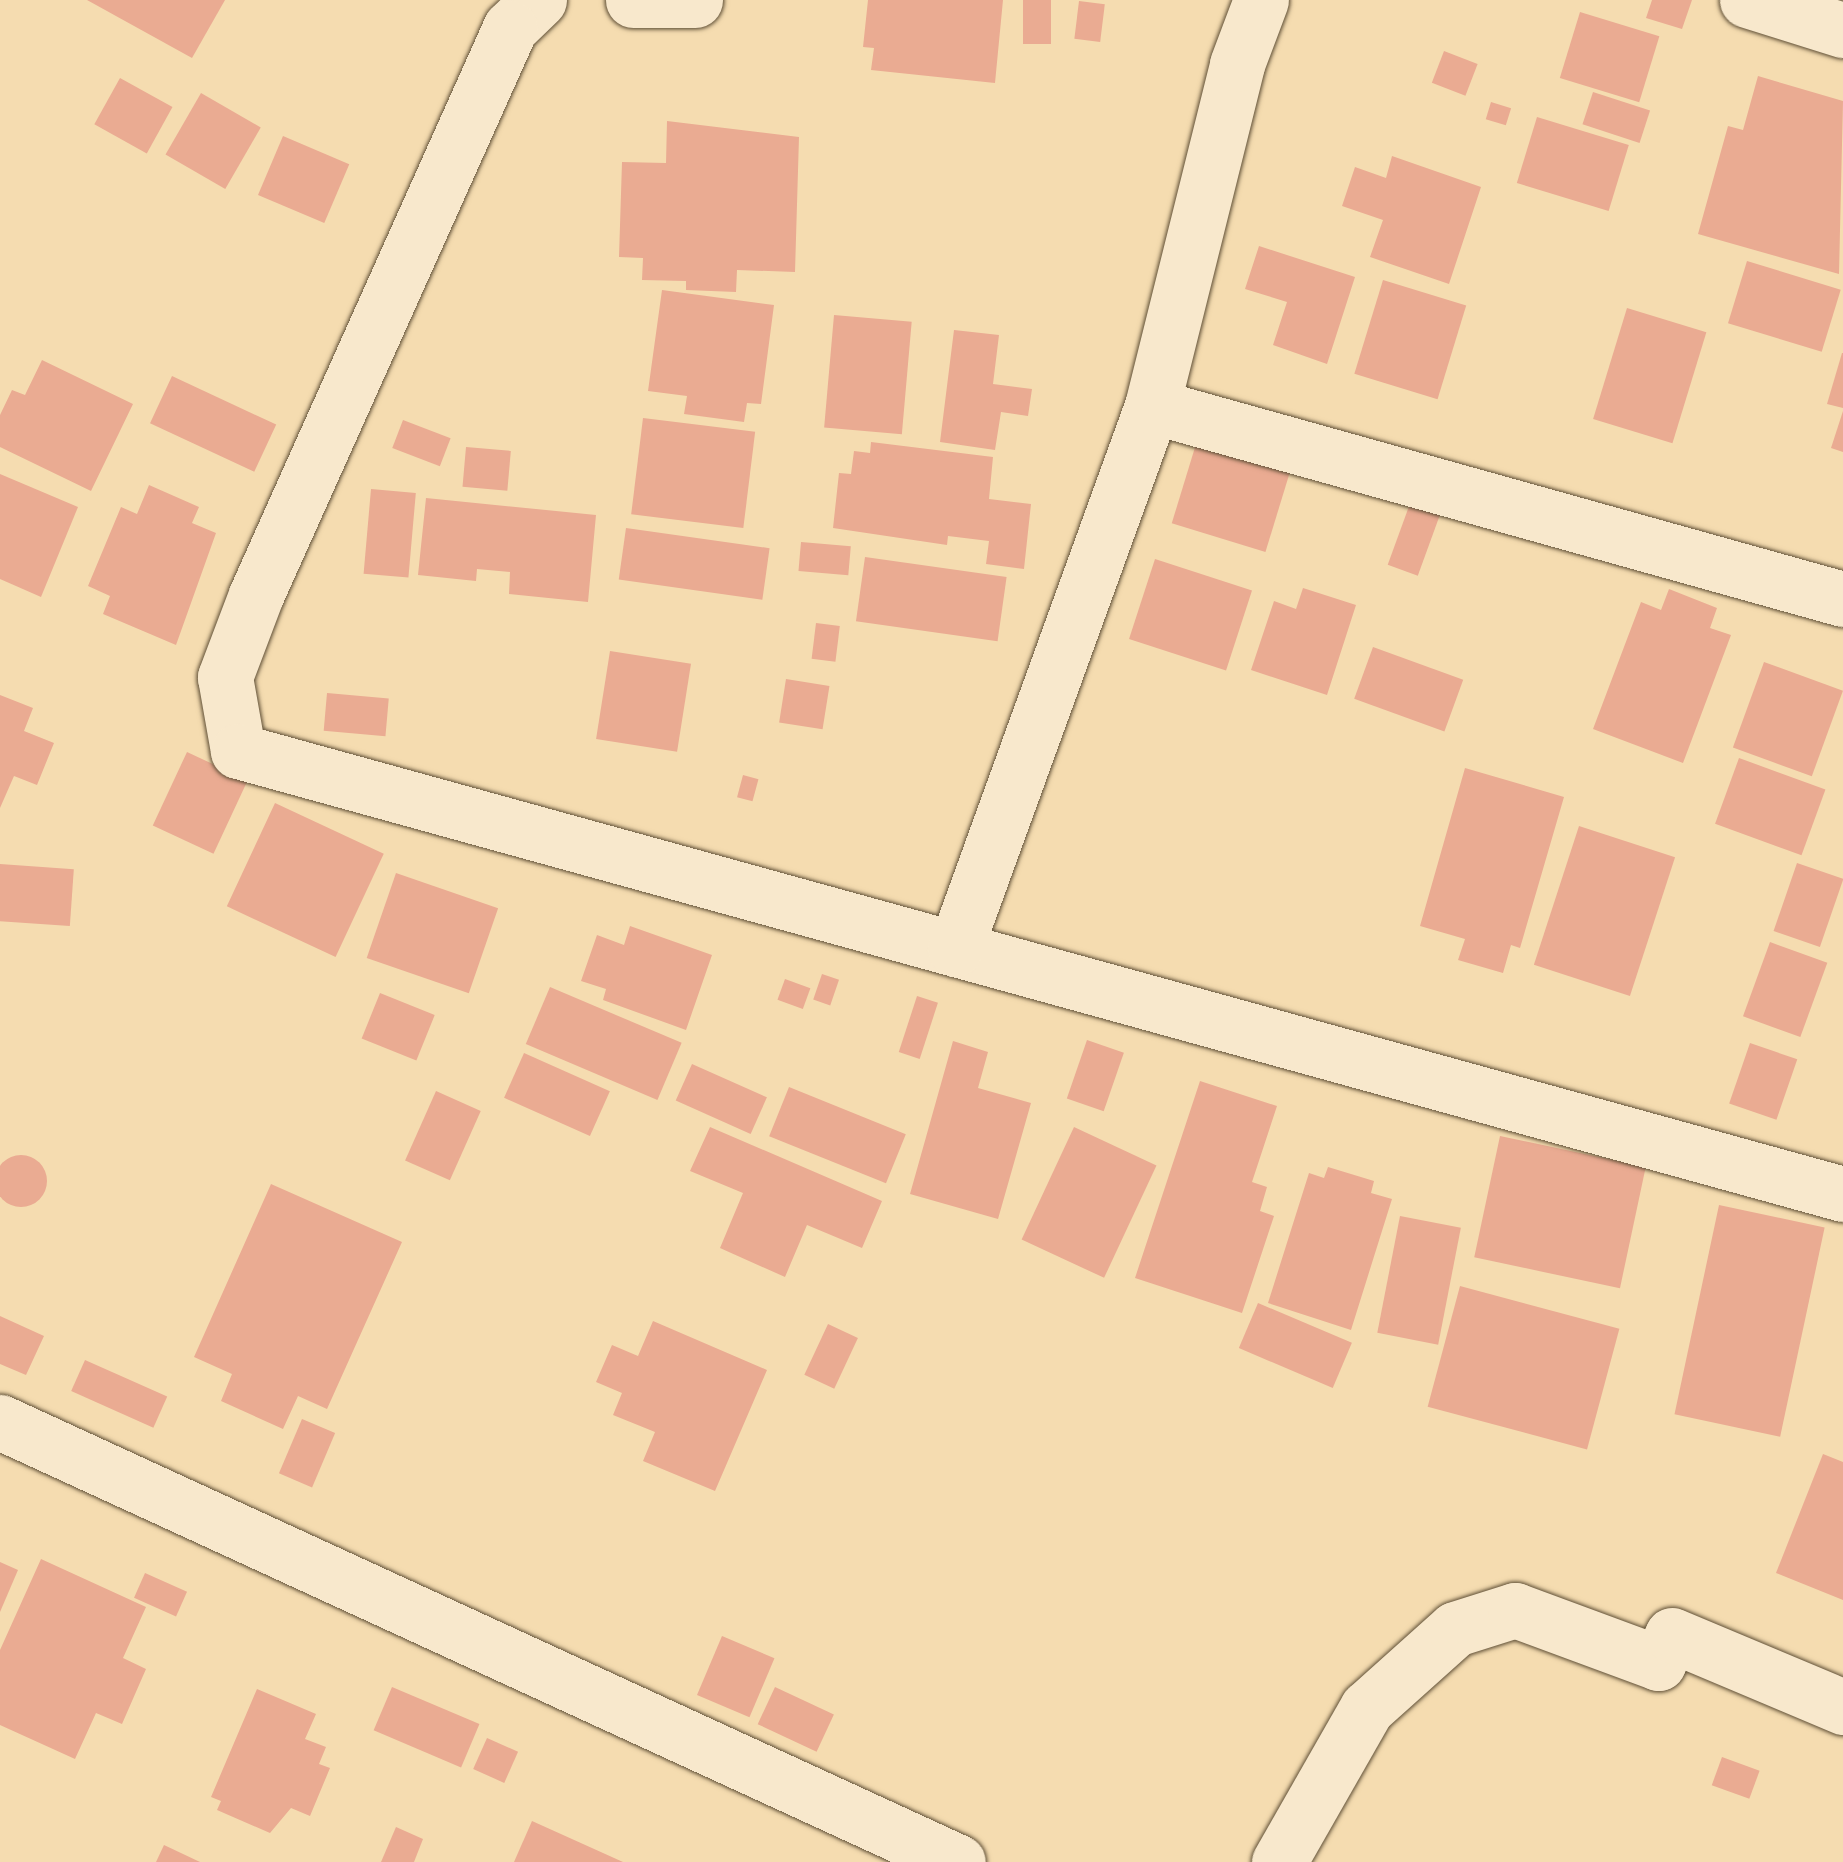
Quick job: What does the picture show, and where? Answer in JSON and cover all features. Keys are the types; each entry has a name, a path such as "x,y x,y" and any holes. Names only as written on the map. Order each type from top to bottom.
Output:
{"street":[{"path":"539,0 510,28 256,595 225,677 238,751 1843,1194"},
{"path":"634,0 695,0"},
{"path":"955,948 1152,406 1237,64 1261,0"},
{"path":"1747,0 1843,30"},
{"path":"1152,406 1843,599"},
{"path":"0,1422 958,1862"},
{"path":"1280,1862 1366,1708 1455,1629 1515,1610 1658,1663 1672,1635 1843,1707"}],"building":[{"path":"87,0 225,0 192,58"},
{"path":"868,0 1003,0 995,83 871,70 874,48 863,47"},
{"path":"1023,0 1051,0 1051,44 1023,44"},
{"path":"1652,0 1692,0 1682,29 1646,18"},
{"path":"1079,1 1105,4 1100,42 1074,39"},
{"path":"1580,12 1659,36 1639,102 1560,78"},
{"path":"1444,51 1478,64 1465,96 1432,83"},
{"path":"1758,76 1843,101 1839,274 1698,234 1728,126 1743,130"},
{"path":"120,78 172,107 147,153 94,124"},
{"path":"1593,92 1650,111 1640,143 1582,124"},
{"path":"201,93 261,127 225,189 166,154"},
{"path":"1491,102 1511,108 1506,125 1486,119"},
{"path":"1537,117 1629,145 1609,211 1517,183"},
{"path":"667,121 799,137 795,272 737,270 736,292 686,290 686,281 642,280 643,258 619,257 622,162 666,163"},
{"path":"283,136 349,164 324,223 258,195"},
{"path":"1392,156 1481,187 1449,284 1370,257 1383,220 1342,206 1355,167 1386,178"},
{"path":"1259,246 1355,277 1327,364 1273,345 1287,302 1245,289"},
{"path":"1747,261 1841,290 1822,352 1728,323"},
{"path":"1383,280 1466,305 1438,399 1354,374"},
{"path":"662,290 774,305 761,404 747,403 744,422 684,414 687,396 648,391"},
{"path":"1627,308 1706,332 1672,443 1593,419"},
{"path":"834,315 912,322 902,434 824,428"},
{"path":"954,330 999,335 993,384 1032,389 1028,416 1001,412 995,450 940,442"},
{"path":"1843,353 1843,408 1827,404"},
{"path":"42,360 133,404 91,491 0,447 0,415 12,390 25,395"},
{"path":"172,376 276,425 254,472 150,423"},
{"path":"1843,411 1843,452 1831,448"},
{"path":"643,418 755,432 743,528 631,514"},
{"path":"403,420 451,438 440,466 392,448"},
{"path":"871,442 993,457 989,499 1031,504 1024,569 986,564 989,541 948,536 947,545 833,528 839,473 851,474 854,451 870,453"},
{"path":"1196,444 1290,473 1265,552 1172,523"},
{"path":"466,447 511,451 507,491 463,487"},
{"path":"0,474 78,507 41,597 0,579"},
{"path":"149,485 199,507 192,523 216,533 176,645 103,614 110,596 88,586 121,507 137,514"},
{"path":"371,489 416,493 408,578 364,574"},
{"path":"426,498 596,515 588,602 509,594 510,572 477,569 476,581 418,575"},
{"path":"1412,498 1442,509 1418,576 1388,565"},
{"path":"626,528 770,548 762,600 619,579"},
{"path":"801,542 851,546 848,575 798,571"},
{"path":"865,557 1007,577 998,641 856,621"},
{"path":"1155,559 1252,591 1226,670 1129,639"},
{"path":"1303,588 1356,605 1327,695 1251,670 1274,601 1296,609"},
{"path":"1669,589 1717,608 1710,628 1731,635 1683,763 1593,729 1641,602 1661,610"},
{"path":"816,623 840,626 835,662 812,659"},
{"path":"1373,647 1463,680 1444,732 1354,699"},
{"path":"610,651 691,664 677,752 596,739"},
{"path":"1764,662 1843,691 1812,776 1733,748"},
{"path":"786,679 829,686 823,729 779,722"},
{"path":"327,693 389,698 385,736 324,731"},
{"path":"0,695 33,708 24,731 54,743 37,785 14,776 0,808"},
{"path":"187,752 248,780 213,854 153,825"},
{"path":"1739,758 1825,789 1802,855 1715,824"},
{"path":"1465,768 1564,797 1520,948 1511,945 1503,973 1458,960 1465,939 1420,926"},
{"path":"743,775 758,779 753,801 737,797"},
{"path":"275,803 384,854 336,957 227,906"},
{"path":"1579,826 1675,857 1630,996 1534,965"},
{"path":"1797,863 1843,879 1820,947 1774,931"},
{"path":"0,864 74,869 70,926 0,921"},
{"path":"396,873 498,908 469,993 367,958"},
{"path":"630,926 712,955 686,1030 603,1000 606,989 581,981 597,935 624,945"},
{"path":"1770,942 1827,963 1800,1037 1743,1016"},
{"path":"822,974 839,980 830,1005 813,1000"},
{"path":"785,979 810,988 803,1009 777,1000"},
{"path":"550,987 682,1043 657,1100 526,1044"},
{"path":"380,993 435,1015 416,1061 362,1038"},
{"path":"917,996 938,1003 920,1059 899,1052"},
{"path":"1087,1040 1124,1053 1104,1111 1067,1099"},
{"path":"953,1041 988,1052 978,1088 1031,1103 998,1219 910,1194"},
{"path":"1750,1043 1797,1059 1776,1120 1729,1104"},
{"path":"524,1053 610,1091 590,1136 504,1098"},
{"path":"692,1064 767,1097 751,1134 676,1101"},
{"path":"1200,1081 1277,1106 1252,1182 1267,1187 1260,1211 1274,1216 1242,1313 1135,1278"},
{"path":"789,1087 906,1134 886,1183 769,1136"},
{"path":"436,1091 481,1111 450,1180 405,1160"},
{"path":"710,1127 882,1201 862,1248 807,1225 785,1277 720,1248 743,1193 690,1171"},
{"path":"1074,1127 1156,1165 1104,1278 1022,1239"},
{"path":"1500,1136 1646,1167 1620,1288 1474,1257"},
{"path":"21,1155 40,1162 47,1181 40,1200 21,1207 2,1200 -5,1181 2,1162"},
{"path":"1328,1167 1374,1181 1371,1193 1392,1199 1351,1330 1268,1303 1309,1173 1324,1178"},
{"path":"271,1184 402,1242 327,1409 298,1396 283,1429 221,1401 232,1374 194,1357"},
{"path":"1719,1205 1825,1227 1780,1437 1675,1414"},
{"path":"1400,1216 1461,1228 1438,1345 1377,1333"},
{"path":"1460,1286 1619,1329 1587,1449 1428,1407"},
{"path":"1258,1303 1352,1343 1333,1388 1239,1348"},
{"path":"0,1316 44,1336 26,1375 0,1364"},
{"path":"653,1321 767,1370 715,1491 643,1461 655,1432 613,1415 622,1393 596,1382 612,1345 638,1356"},
{"path":"828,1324 858,1338 834,1389 804,1375"},
{"path":"85,1360 167,1397 153,1428 71,1391"},
{"path":"302,1419 335,1433 312,1487 279,1473"},
{"path":"1823,1454 1843,1462 1843,1600 1776,1573"},
{"path":"41,1559 146,1607 123,1658 146,1669 122,1724 96,1713 75,1759 0,1725 0,1650"},
{"path":"0,1562 18,1570 0,1612"},
{"path":"145,1573 187,1592 176,1616 134,1598"},
{"path":"722,1636 774,1658 749,1717 697,1695"},
{"path":"392,1687 479,1724 461,1767 374,1730"},
{"path":"775,1687 834,1714 817,1752 758,1724"},
{"path":"257,1689 316,1714 305,1739 326,1747 319,1764 330,1768 310,1816 291,1808 270,1833 217,1810 221,1801 211,1797"},
{"path":"487,1738 518,1752 504,1783 473,1769"},
{"path":"1722,1757 1760,1771 1749,1799 1712,1785"},
{"path":"532,1821 623,1862 514,1862"},
{"path":"396,1827 423,1839 414,1862 381,1862"},
{"path":"164,1845 200,1862 156,1862"}]}
